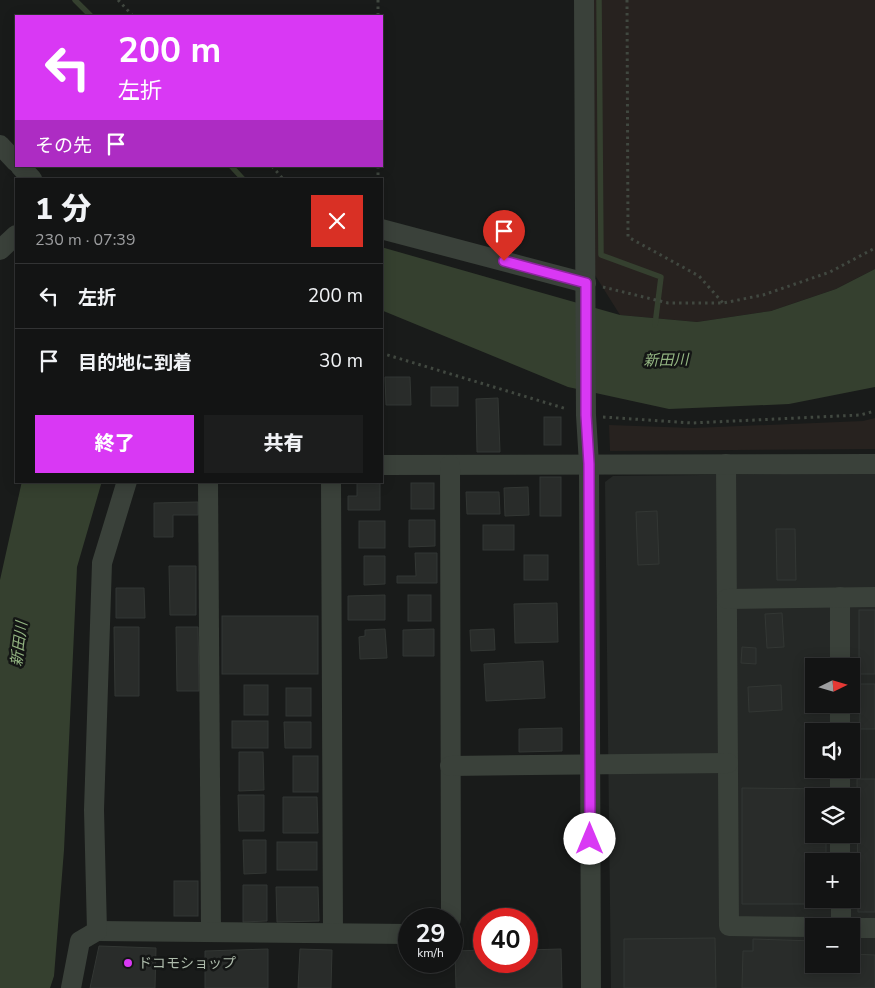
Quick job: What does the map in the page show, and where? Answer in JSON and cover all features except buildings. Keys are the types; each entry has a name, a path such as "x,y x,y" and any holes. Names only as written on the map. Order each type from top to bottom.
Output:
{"street":[{"path":"584,0 586,415 589,464 591,988"},
{"path":"0,145 15,161"},
{"path":"21,167 31,178"},
{"path":"383,230 586,283"},
{"path":"0,250 15,237"},
{"path":"726,464 729,926 805,927"},
{"path":"383,465 875,464"},
{"path":"450,465 450,908"},
{"path":"97,931 94,810 102,563 126,483"},
{"path":"208,483 211,932"},
{"path":"331,483 333,933"},
{"path":"727,599 875,597"},
{"path":"840,598 840,658"},
{"path":"450,766 728,763"},
{"path":"860,928 875,928"},
{"path":"71,988 80,941 97,931 398,934"}],"path":[{"path":"118,0 132,15"},
{"path":"378,0 378,15"},
{"path":"627,0 628,237 699,276 723,303"},
{"path":"273,167 282,178"},
{"path":"586,283 668,303 723,303 763,294 830,272 875,248"},
{"path":"383,355 586,415 692,423 860,415 875,412"}],"shaded area":[{"path":"591,0 875,0 875,269 836,289 771,311 697,322 620,315 593,272"},
{"path":"875,418 875,449 610,451 609,425 693,428 863,421"},
{"path":"875,473 875,988 611,988 605,482 613,476"}],"water":[{"name":"新田川","path":"383,248 620,315 697,322 771,311 836,289 875,269 875,387 789,404 669,409 568,387 383,311"},
{"name":"新田川","path":"22,483 101,483 77,567 64,850 54,976 50,988 0,988 0,580"}],"waterway":[{"path":"75,0 90,15"},
{"path":"599,0 601,255 661,277 655,325"},
{"path":"232,167 242,178"}],"place":[{"name":"ドコモショップ","path":"128,963"}],"route":[{"path":"504,261 586,283 586,415 589,464 590,839"}]}
